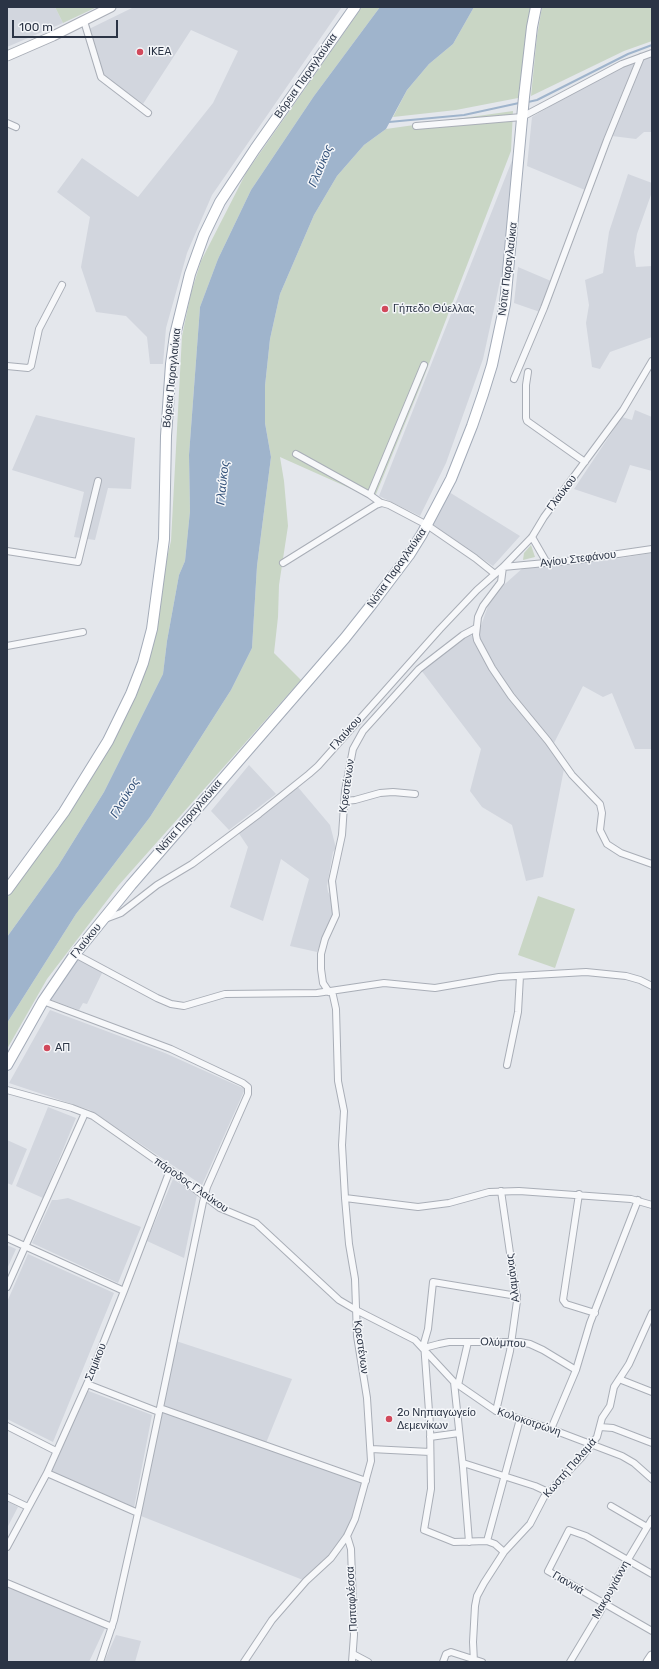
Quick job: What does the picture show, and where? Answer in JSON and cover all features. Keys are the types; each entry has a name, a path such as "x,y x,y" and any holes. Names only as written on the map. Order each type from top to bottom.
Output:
{"main road":[{"path":"7,56 111,7"},
{"name":"Βόρεια Παραγλαύκια","path":"7,890 64,812 108,741 131,694 142,663 152,629 164,539 166,436 171,364 175,335 190,274 204,235 220,202 255,149 355,7"},
{"name":"Νότια Παραγλαύκια","path":"100,922 345,638 398,570 427,525 451,479 472,426 492,365 505,304 524,97 536,7"},
{"name":"Γλαύκου","path":"7,1065 57,979 100,922"},
{"path":"648,1662 652,1656"}],"street":[{"path":"84,21 101,77 148,113"},
{"path":"416,126 523,113 610,70 652,53"},
{"path":"514,379 544,308 612,126 641,57"},
{"path":"7,123 16,127"},
{"path":"7,366 28,368 31,366 39,330 62,285"},
{"name":"Γλαύκου","path":"100,922 120,913 157,886 192,864 309,774 440,629 477,590 503,567 532,537 544,517 623,410 652,361"},
{"path":"370,495 424,365"},
{"path":"528,372 526,385 527,421 585,462"},
{"path":"296,454 370,495 381,503 388,505 427,525 475,558 495,574"},
{"path":"7,551 78,562 98,481"},
{"path":"283,563 381,503"},
{"path":"532,537 547,563"},
{"name":"Αγίου Στεφάνου","path":"503,567 577,560 652,549"},
{"path":"503,567 502,578 479,615 476,628 477,640 492,668 511,696 548,741 572,775 600,804 602,812 600,830 605,841 618,852 652,864"},
{"name":"Κρεστένων","path":"244,1662 272,1620 306,1581 331,1558 347,1536 353,1526 370,1464 371,1449 367,1398 357,1336 355,1279 349,1244 345,1198 342,1145 344,1110 338,1081 336,1009 330,992 323,983 321,969 321,954 325,939 336,915 332,882 342,835 345,791 353,749 363,731 419,669 463,635 476,628"},
{"path":"7,646 84,632"},
{"path":"345,801 393,792 415,794"},
{"path":"75,954 157,998 180,1006 189,1006 217,995 225,994 330,992 388,983 435,988 482,979 586,972 602,972 633,978 652,986"},
{"path":"507,1065 518,1012 520,976"},
{"path":"43,1001 171,1049 235,1079 248,1087 247,1100 205,1195 138,1513 112,1627 100,1662"},
{"name":"πάροδος Γλαύκου","path":"7,1090 93,1116 205,1195 220,1208 256,1223 332,1294 356,1310"},
{"path":"7,1287 24,1246 85,1113"},
{"name":"Σαμίκου","path":"7,1547 47,1472 87,1384 170,1170"},
{"name":"Αλαμάνας","path":"496,1411 512,1341 517,1296 501,1191"},
{"path":"345,1198 418,1207 448,1203 489,1192 537,1191 638,1200 652,1205"},
{"path":"579,1194 563,1300 566,1304 595,1313"},
{"path":"551,1429 576,1370 595,1313 638,1200"},
{"path":"7,1238 124,1291"},
{"path":"504,1552 495,1544 487,1541 454,1542 424,1530 431,1492 430,1437 424,1341 428,1329 433,1282 517,1296"},
{"name":"Κολοκοτρώνη","path":"356,1310 419,1343 432,1360 456,1383 496,1411 551,1429 591,1446 625,1457 652,1479"},
{"name":"Κωστή Παλαμά","path":"474,1661 476,1600 488,1575 504,1552 530,1524 540,1503 548,1492 574,1466 598,1435 602,1418 610,1406 614,1387 626,1369 649,1326 652,1313"},
{"path":"468,1342 456,1383 469,1542"},
{"name":"Ολύμπου","path":"424,1348 439,1344 468,1342 525,1342 537,1347 576,1370"},
{"path":"619,1379 652,1392"},
{"path":"87,1384 366,1481"},
{"path":"487,1541 520,1419"},
{"path":"7,1426 56,1451"},
{"path":"600,1427 613,1428 652,1443"},
{"path":"430,1437 459,1433"},
{"path":"371,1449 430,1452"},
{"path":"463,1463 535,1486 548,1492"},
{"path":"47,1472 138,1513"},
{"path":"7,1497 28,1507"},
{"path":"610,1506 647,1527"},
{"name":"Μακρυγιάννη","path":"570,1662 627,1560 652,1519"},
{"name":"Γιαννιά","path":"627,1560 583,1534 569,1530 548,1571 652,1631"},
{"name":"Παπαφλέσσα","path":"347,1536 351,1549 354,1635 352,1662"},
{"path":"627,1560 652,1574"},
{"path":"7,1583 112,1627"},
{"path":"443,1662 446,1654 451,1652 474,1661 482,1662"},
{"path":"353,1654 368,1662"}],"shaded area":[{"path":"7,7 55,7 63,23 7,47"},
{"path":"134,7 342,7 212,195 187,253 166,328 163,364 150,364 147,337 126,316 96,312 81,267 90,217 57,192 82,158 138,197 213,103 238,51 191,30 143,104 104,76 89,29"},
{"path":"652,55 652,132 644,132 636,139 612,136 643,58"},
{"path":"637,60 585,190 527,166 532,117 588,84"},
{"path":"513,158 504,263 483,359 446,463 420,516 379,496"},
{"path":"628,174 652,183 652,192 637,234 634,252 636,267 652,266 652,337 610,352 600,369 592,367 586,323 589,305 585,280 603,273 609,232"},
{"path":"518,267 551,281 540,312 514,303"},
{"path":"635,410 652,417 652,471 630,465 616,503 574,489 622,417 632,420"},
{"path":"36,415 135,438 131,489 108,488 95,540 74,537 84,492 12,470"},
{"path":"449,492 520,536 493,566 432,524"},
{"path":"652,553 652,749 635,749 612,693 603,697 583,686 554,743 512,694 477,637 489,603 497,591 524,567 603,561"},
{"path":"470,633 509,699 545,740 564,769 543,877 526,881 512,825 482,807 470,791 481,749 421,670"},
{"path":"249,765 276,794 229,830 211,811"},
{"path":"297,786 330,825 336,848 333,852 327,886 328,892 332,899 334,912 317,952 290,946 309,879 281,859 263,921 230,907 248,847 238,832 252,820 255,821"},
{"path":"74,956 103,971 87,1004 83,1003 79,1010 46,998"},
{"path":"50,1010 165,1053 245,1089 202,1185 90,1110 9,1083"},
{"path":"48,1107 76,1118 43,1198 16,1186"},
{"path":"7,1140 27,1149 12,1185 7,1183"},
{"path":"173,1179 197,1195 184,1258 147,1241"},
{"path":"68,1198 141,1227 118,1283 32,1243 52,1200"},
{"path":"7,1245 16,1249 7,1269"},
{"path":"28,1254 114,1293 53,1442 7,1419 7,1302"},
{"path":"176,1341 292,1379 266,1443 162,1407"},
{"path":"86,1390 152,1415 134,1508 51,1472"},
{"path":"161,1411 364,1483 351,1526 336,1550 303,1580 141,1516"},
{"path":"7,1501 18,1507 7,1528"},
{"path":"7,1586 105,1628 89,1662 7,1662"},
{"path":"116,1635 141,1641 135,1662 104,1662"}],"green space":[{"path":"55,7 97,7 63,23"},
{"path":"362,7 380,7 314,96 251,190 218,259 200,307 189,455 190,511 185,561 179,575 167,641 163,674 104,792 58,866 7,937 7,898 57,830 138,679 171,541 182,336 191,293 201,261 246,173"},
{"path":"474,7 531,7 518,98 456,110 393,117 407,90 429,64 453,44"},
{"path":"542,7 652,7 652,41 624,51 531,96 537,36"},
{"path":"513,111 511,151 420,387 374,499 280,457 284,481 288,526 279,585 278,617 274,653 301,680 118,886 47,979 7,1049 7,1023 76,914 150,817 231,690 252,648 257,566 271,457 265,423 265,386 270,339 280,294 314,215 337,176 364,145 386,129"},
{"path":"531,545 535,557 523,560 524,553"},
{"path":"538,896 575,909 555,968 518,955"}],"water":[{"name":"Γλαύκος","path":"380,7 474,7 453,44 429,64 407,90 386,129 364,145 337,176 314,215 280,294 270,339 265,386 265,423 271,457 257,566 252,648 231,690 150,817 76,914 7,1023 7,937 58,866 104,792 163,674 167,641 179,575 185,561 190,511 189,455 200,307 218,259 251,190 314,96"}],"waterway":[{"path":"528,102 537,100 628,54 652,45"},
{"path":"389,122 464,115 519,103"}],"place":[{"name":"IKEA","path":"140,52"},
{"name":"Γήπεδο Θύελλας","path":"385,309"},
{"name":"ΑΠ","path":"47,1048"},
{"name":"2ο Νηπιαγωγείο Δεμενίκων","path":"389,1419"}]}
